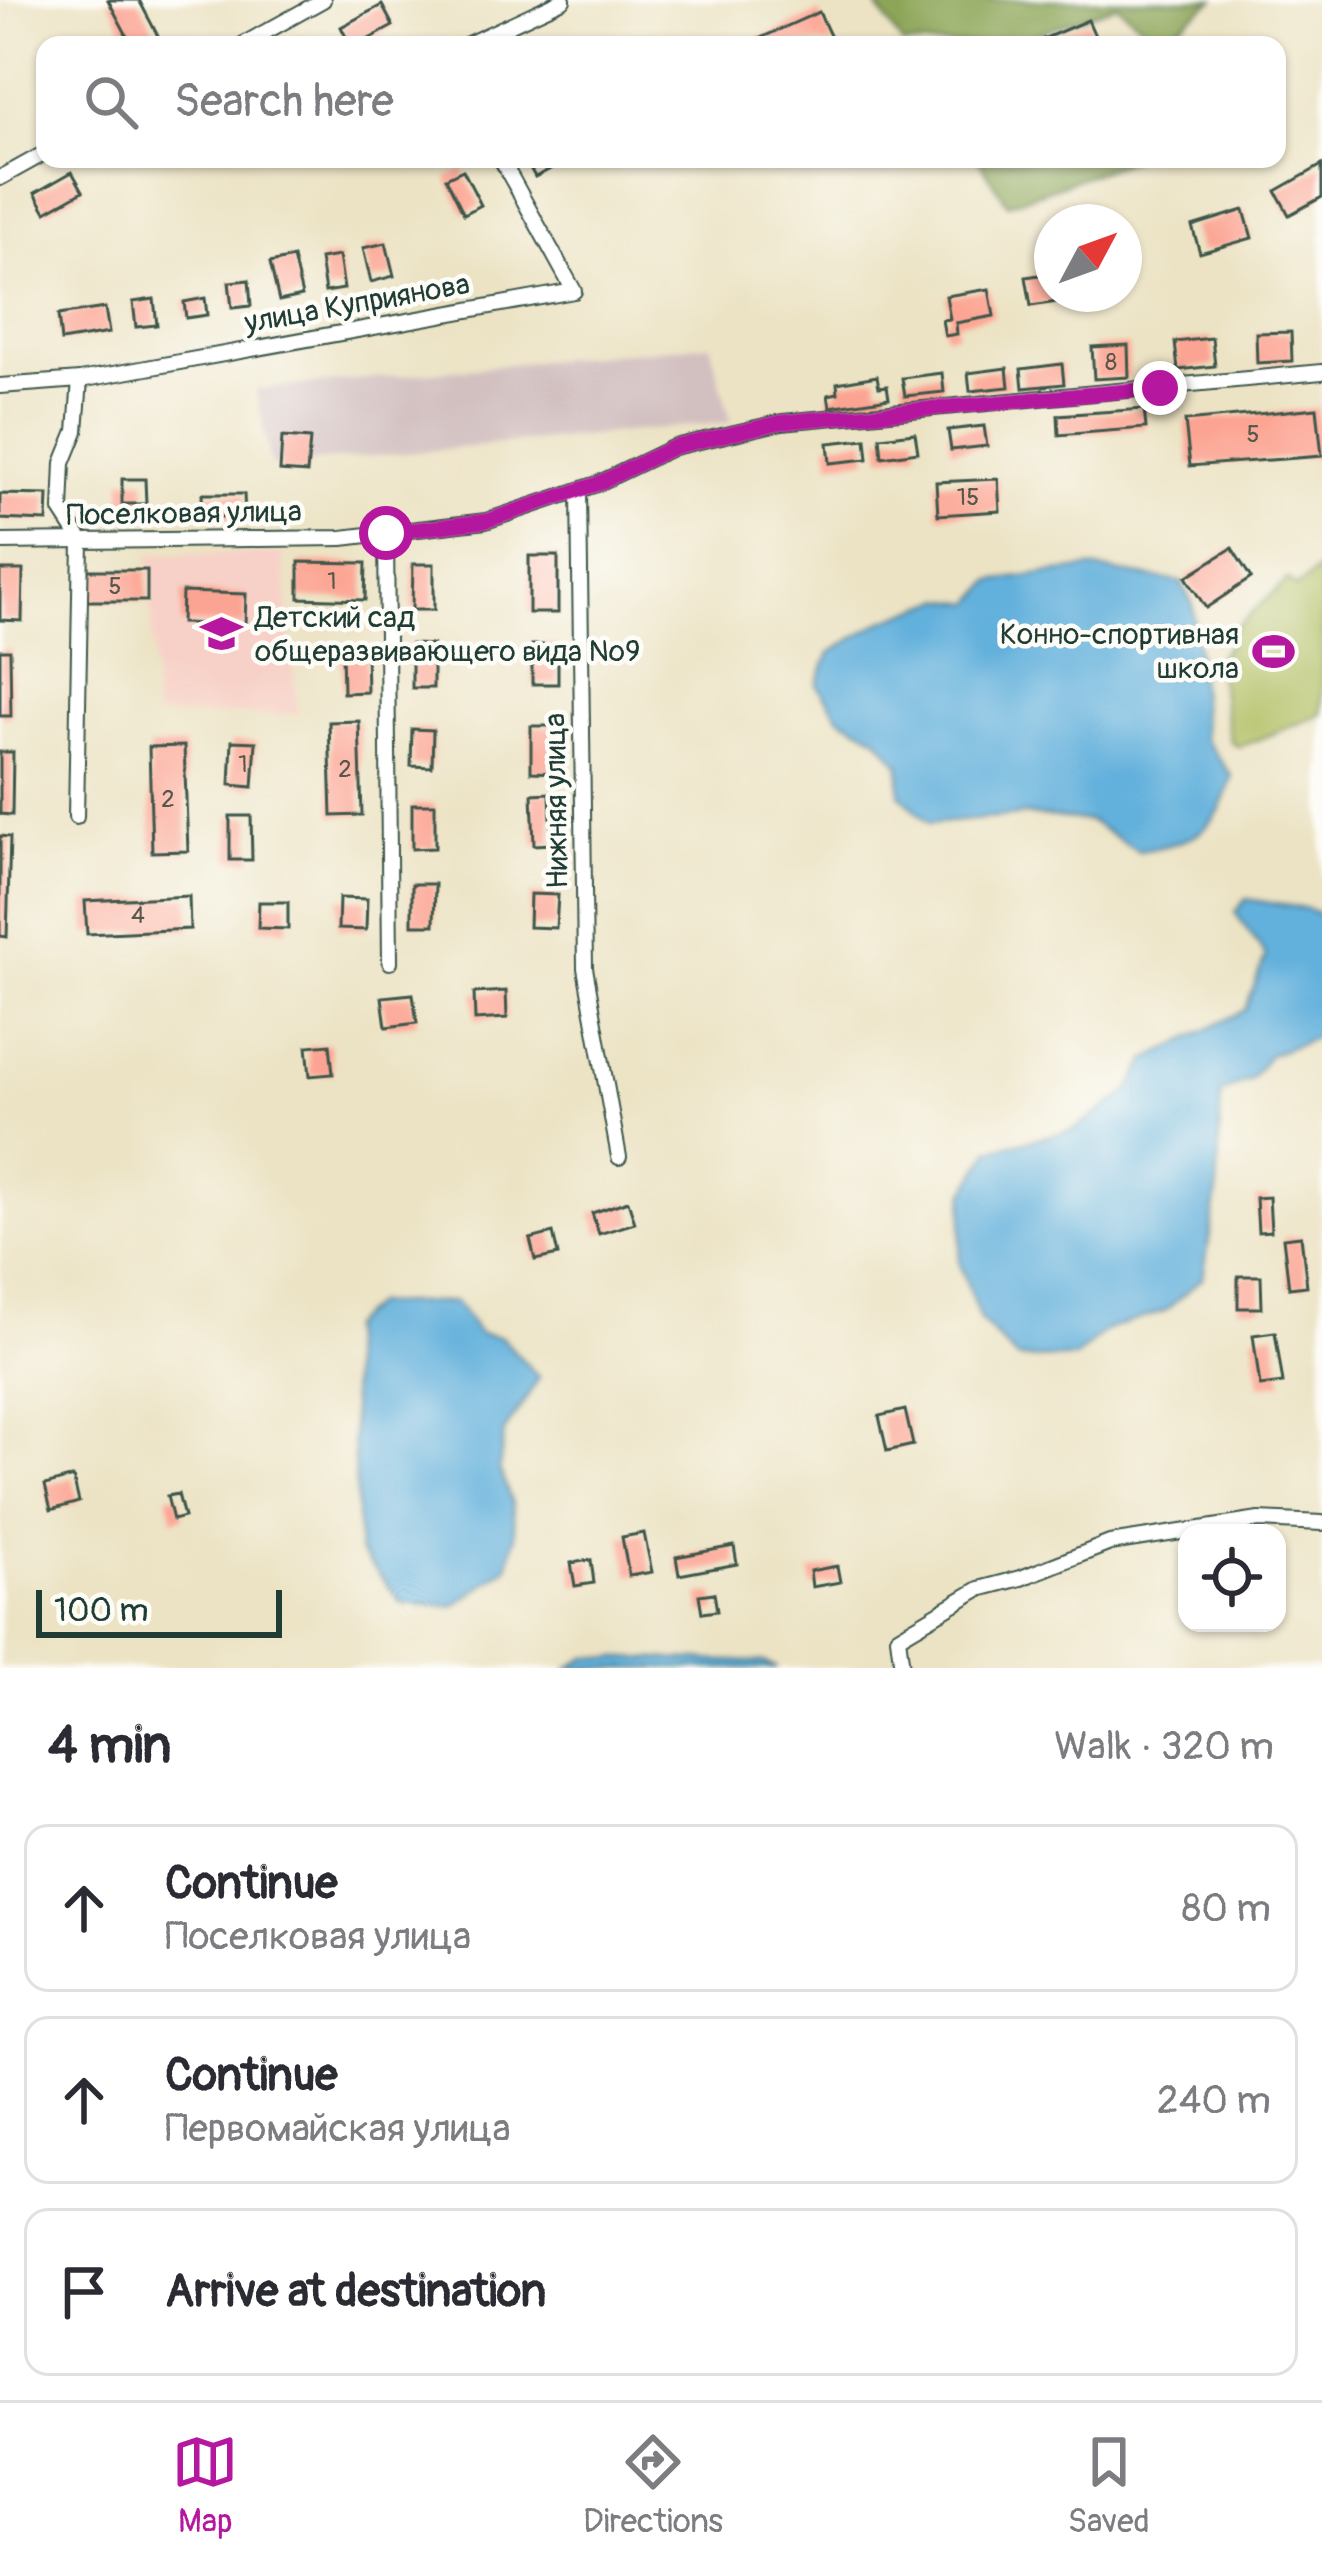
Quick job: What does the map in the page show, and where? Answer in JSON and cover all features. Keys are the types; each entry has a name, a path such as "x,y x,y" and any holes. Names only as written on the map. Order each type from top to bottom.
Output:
{"street":[{"path":"485,36 563,0"},
{"path":"257,36 315,2"},
{"path":"0,178 36,158"},
{"name":"улица Куприянова","path":"0,386 80,380 574,291 506,168"},
{"name":"Поселковая улица","path":"0,542 342,538 486,521 579,490 674,447 782,422 1322,372"},
{"path":"76,817 82,541 61,510 63,464 76,431 80,380"},
{"name":"Нижняя улица","path":"579,490 585,968 619,1157"},
{"path":"386,533 390,962"},
{"path":"902,1668 898,1637 979,1589 1022,1578 1110,1543 1259,1520 1322,1523"}],"shaded area":[{"path":"710,344 731,422 271,466 256,390"},
{"name":"Детский сад общеразвивающего вида №9","path":"283,553 298,714 155,716 149,554"}],"green space":[{"path":"873,0 1214,0 1165,36 1155,36 1117,5 1029,36 897,36"},
{"path":"984,168 1108,168 1008,204"},
{"name":"Конно-спортивная школа","path":"1322,567 1322,714 1239,747 1230,741 1216,660 1230,642 1230,633 1288,580 1296,588"}],"water":[{"path":"1090,568 1181,582 1193,605 1204,738 1232,776 1219,810 1200,832 1174,844 1138,851 1089,821 1027,815 929,824 900,794 900,765 877,737 840,717 817,684 830,653 881,622 943,599 973,603 992,581"},
{"path":"1246,899 1322,915 1322,1035 1269,1055 1251,1079 1221,1093 1217,1193 1203,1277 1165,1311 1106,1330 1075,1358 1017,1359 980,1320 959,1261 965,1193 991,1149 1074,1130 1128,1093 1147,1060 1245,1010 1266,956 1235,912"},
{"path":"455,1302 479,1334 501,1337 539,1378 504,1432 499,1469 512,1504 515,1537 508,1567 454,1606 402,1603 359,1551 347,1328 374,1304"},
{"path":"587,1657 763,1662 778,1668 569,1668"}],"building":[{"path":"108,0 139,0 158,36 127,36"},
{"path":"382,5 393,26 375,36 346,36 341,27"},
{"path":"819,12 830,36 765,36"},
{"path":"1088,20 1095,36 1050,36"},
{"path":"1322,165 1322,197 1289,215 1276,191"},
{"path":"530,168 552,168 535,177"},
{"path":"463,170 481,205 464,214 446,178"},
{"path":"72,172 83,191 46,212 35,193"},
{"path":"1244,210 1252,238 1200,253 1192,226"},
{"path":"386,243 394,276 371,282 363,248"},
{"path":"339,256 344,289 325,292 320,259"},
{"path":"293,258 302,296 279,301 270,263"},
{"path":"1034,276 1034,306 1031,306 1026,277"},
{"path":"249,280 251,306 232,308 229,282"},
{"path":"989,289 994,316 956,323 957,334 945,336 942,320 950,319 946,296"},
{"path":"205,298 207,315 186,318 184,302"},
{"path":"154,299 157,325 136,327 133,302"},
{"path":"105,308 109,333 61,341 58,315"},
{"path":"1291,332 1292,361 1257,363 1256,333"},
{"path":"1212,338 1215,366 1178,370 1175,342"},
{"path":"1128,345 1129,377 1094,379 1092,347"},
{"path":"1062,364 1064,384 1023,388 1021,369"},
{"path":"1007,368 1009,387 970,391 968,373"},
{"path":"942,373 944,392 905,396 902,378"},
{"path":"877,376 879,387 887,386 889,398 830,407 828,395 838,393 837,383"},
{"path":"1317,408 1322,456 1190,466 1185,421"},
{"path":"1144,409 1146,428 1059,435 1058,415"},
{"path":"984,426 987,446 951,450 948,430"},
{"path":"915,433 918,452 882,457 880,437"},
{"path":"282,437 310,439 307,473 280,471"},
{"path":"866,439 868,459 830,463 828,443"},
{"path":"122,479 145,479 146,504 122,504"},
{"path":"998,479 1000,511 938,515 936,482"},
{"path":"0,494 48,495 47,521 0,519"},
{"path":"202,494 244,494 245,517 203,517"},
{"path":"1232,548 1251,578 1206,608 1186,577"},
{"path":"529,556 558,556 558,613 529,613"},
{"path":"299,562 366,563 365,600 299,598"},
{"path":"413,564 434,564 434,610 412,610"},
{"path":"0,570 23,570 22,621 0,620"},
{"path":"83,570 147,570 147,601 83,601"},
{"path":"182,592 246,594 245,625 181,623"},
{"path":"412,644 433,645 433,688 412,688"},
{"path":"532,645 558,645 558,684 532,684"},
{"path":"366,649 367,692 343,693 342,650"},
{"path":"0,650 10,650 11,716 0,716"},
{"path":"359,721 362,815 332,816 329,722"},
{"path":"531,726 560,726 559,773 531,772"},
{"path":"412,729 433,730 432,767 411,766"},
{"path":"232,741 256,742 253,787 230,785"},
{"path":"184,746 188,851 152,852 149,747"},
{"path":"0,752 13,752 12,815 0,814"},
{"path":"550,793 552,844 534,845 532,794"},
{"path":"412,804 435,804 435,848 412,849"},
{"path":"230,816 251,816 252,860 230,860"},
{"path":"0,836 10,837 7,937 0,936"},
{"path":"412,884 435,884 434,925 412,925"},
{"path":"530,894 558,895 556,928 529,927"},
{"path":"189,896 190,929 87,934 85,901"},
{"path":"339,898 367,899 366,930 338,929"},
{"path":"259,902 288,902 288,929 258,928"},
{"path":"506,991 507,1018 475,1020 474,993"},
{"path":"413,994 417,1023 386,1027 382,997"},
{"path":"330,1044 333,1074 310,1076 307,1046"},
{"path":"1269,1197 1271,1231 1258,1232 1256,1198"},
{"path":"628,1201 635,1223 599,1234 592,1213"},
{"path":"553,1233 558,1255 535,1260 530,1239"},
{"path":"1301,1236 1307,1286 1289,1288 1283,1238"},
{"path":"1238,1276 1261,1276 1262,1308 1238,1308"},
{"path":"1275,1332 1283,1383 1260,1386 1253,1335"},
{"path":"905,1410 913,1445 887,1451 879,1416"},
{"path":"73,1477 79,1502 51,1510 45,1485"},
{"path":"178,1494 184,1517 173,1520 167,1496"},
{"path":"644,1533 652,1572 629,1576 622,1537"},
{"path":"734,1546 737,1564 679,1575 676,1557"},
{"path":"591,1560 594,1583 575,1586 571,1563"},
{"path":"837,1566 840,1582 812,1587 810,1571"},
{"path":"714,1593 717,1611 702,1613 699,1595"}],"place":[{"name":"Детский сад общеразвивающего вида №9","path":"221,634"},
{"name":"Конно-спортивная школа","path":"1273,651"}],"route":[{"path":"386,533 486,521 597,484 674,447 782,422 1160,388"}]}
